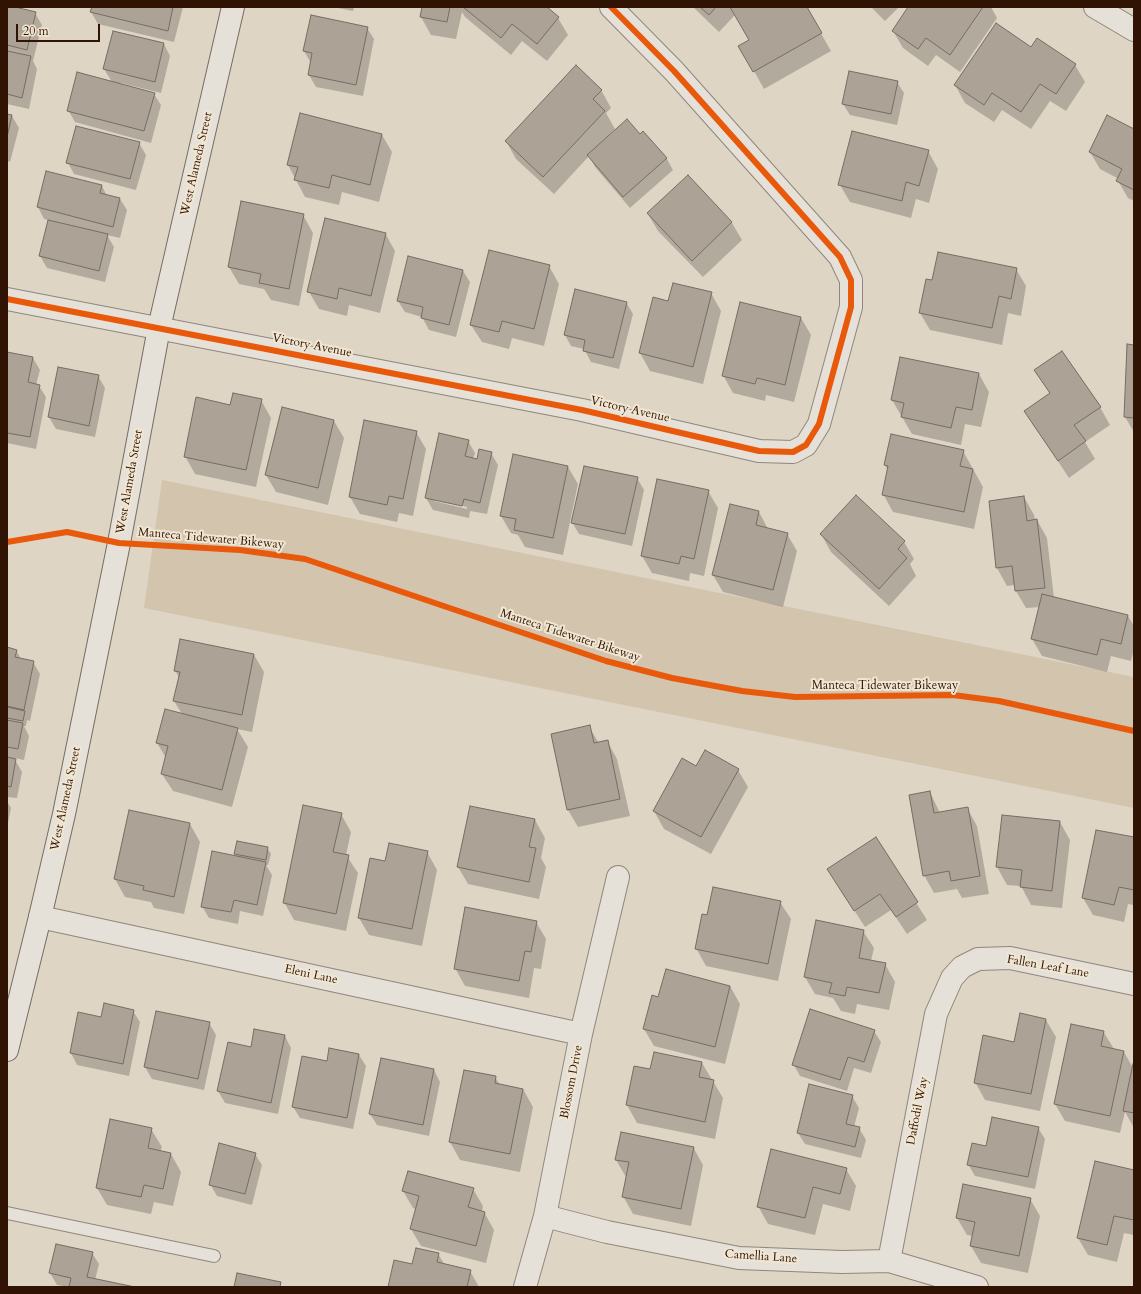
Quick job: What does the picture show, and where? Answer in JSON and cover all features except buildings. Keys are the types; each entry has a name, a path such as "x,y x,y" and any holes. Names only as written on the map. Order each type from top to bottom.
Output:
{"street":[{"name":"West Alameda Street","path":"7,1050 64,814 119,543 159,328 233,7"},
{"name":"Victory Avenue","path":"7,299 582,410 759,451 793,452 806,445 819,424 851,307 851,280 840,257 674,71 611,7"},
{"path":"1095,7 1134,30"},
{"name":"Blossom Drive","path":"525,1287 544,1216 581,1034 618,877"},
{"name":"Eleni Lane","path":"40,917 581,1034"},
{"name":"Fallen Leaf Lane","path":"962,967 978,959 1010,958 1134,984"},
{"name":"Daffodil Way","path":"889,1261 936,1014 952,978 962,967"},
{"name":"Camellia Lane","path":"544,1216 607,1232 739,1258 842,1262 889,1261 977,1287"}],"lane":[{"path":"7,1213 214,1256"}],"shaded area":[{"path":"162,480 1134,677 1134,808 144,608"}],"cycle path":[{"path":"7,299 582,410 759,451 793,452 806,445 819,424 851,307 851,280 840,257 674,71 611,7"},
{"name":"Manteca Tidewater Bikeway","path":"7,542 67,532 119,543 240,550 305,559 606,661 672,678 742,691 795,697 953,695 999,701 1134,731"}]}
